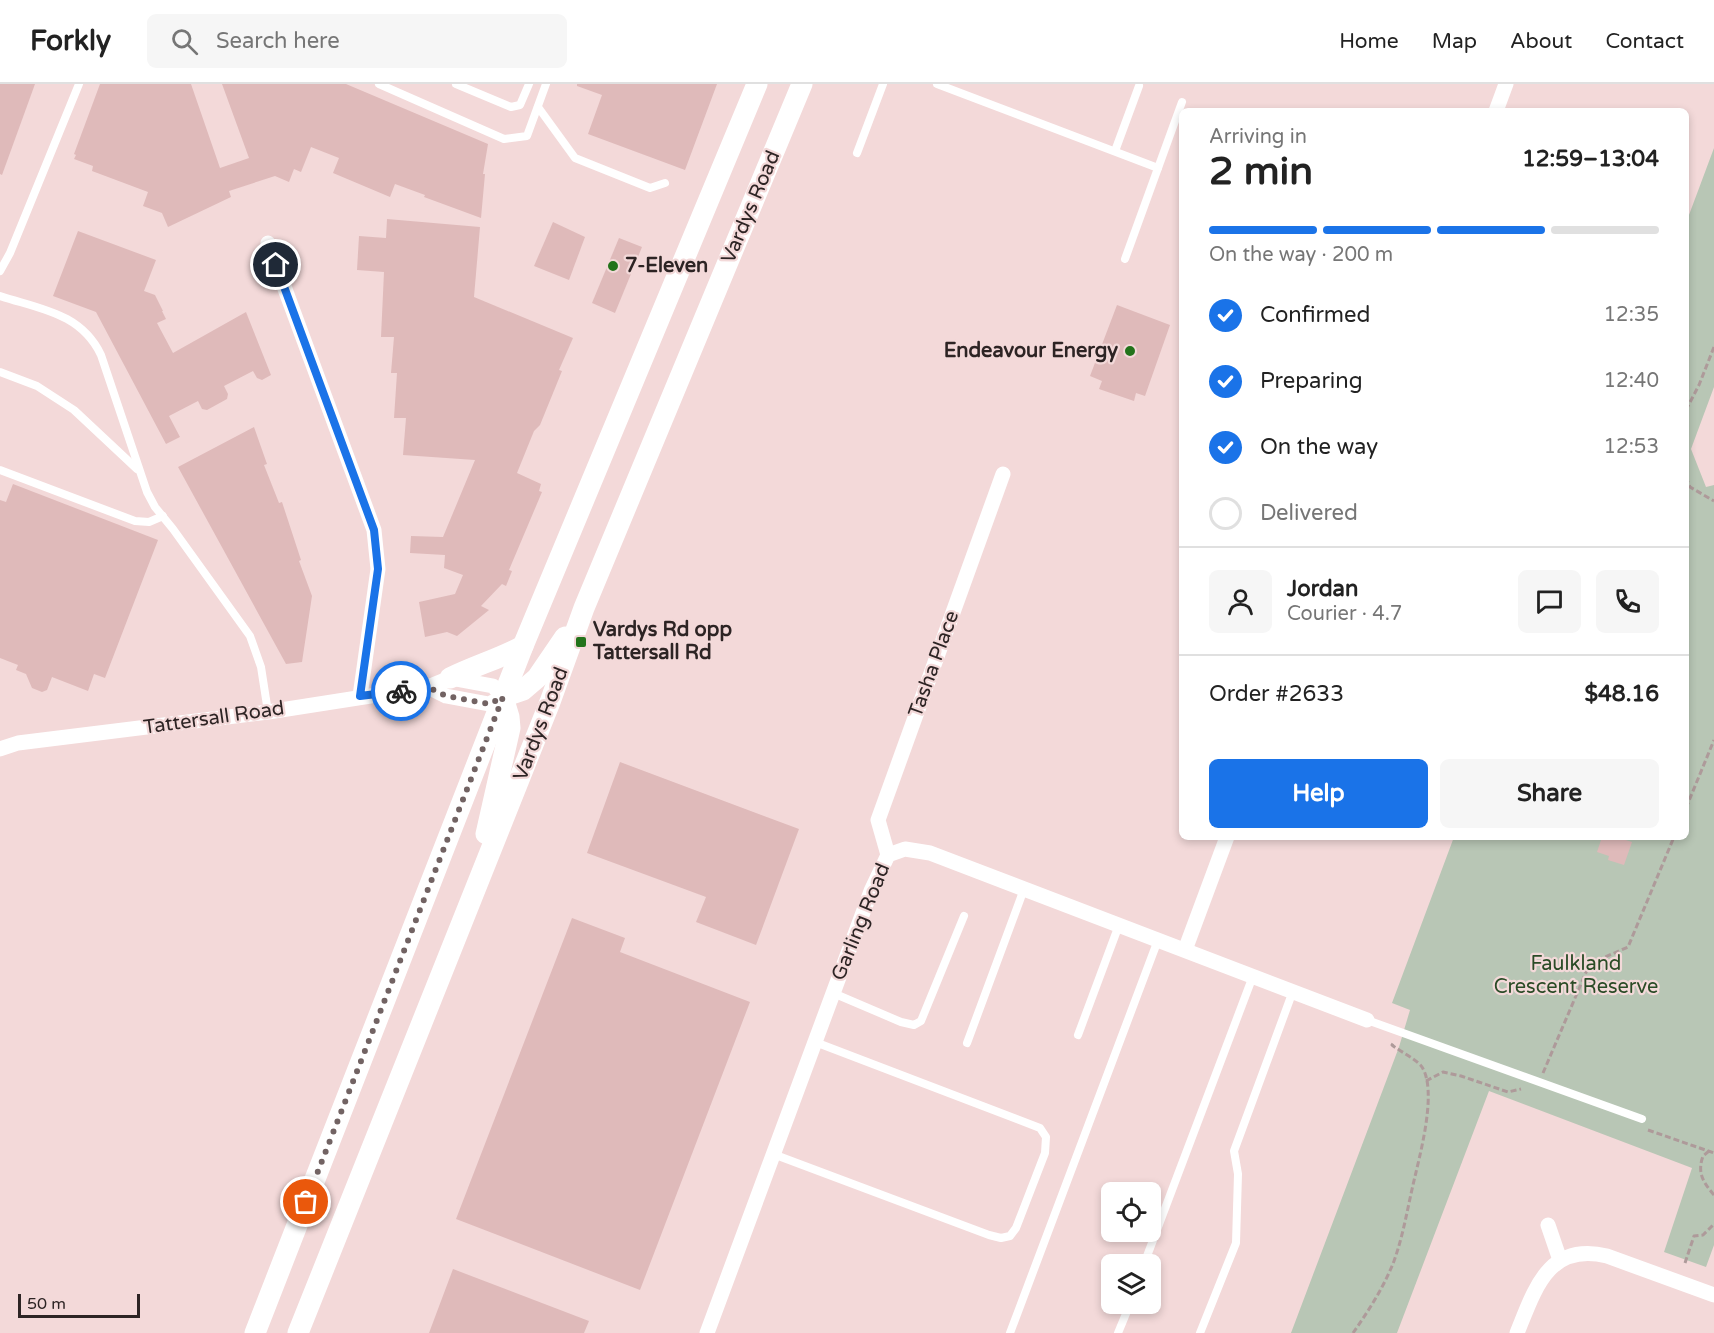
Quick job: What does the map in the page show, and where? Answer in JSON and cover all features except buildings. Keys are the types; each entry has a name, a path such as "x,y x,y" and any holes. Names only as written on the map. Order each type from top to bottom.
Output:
{"main road":[{"path":"255,1333 523,646 757,84"},
{"name":"Vardys Road","path":"298,1333 550,702 584,608 802,84"},
{"path":"503,697 523,690 537,678 584,608"},
{"path":"450,678 523,646"},
{"path":"471,901 510,728 503,697"}],"street":[{"path":"1497,108 1506,84"},
{"path":"268,243 374,530 378,569 360,696"},
{"name":"Tasha Place","path":"888,855 878,820 1004,474"},
{"path":"450,678 493,686 503,697"},
{"name":"Tattersall Road","path":"0,749 18,743 268,712 428,687 450,678"},
{"name":"Tattersall Road","path":"428,687 446,696 489,704 503,697"},
{"path":"1185,950 1226,840"},
{"name":"Garling Road","path":"706,1333 871,891 888,855 905,849 930,853 1366,1020"},
{"path":"1548,1225 1560,1260"},
{"path":"1517,1333 1541,1277 1560,1260 1577,1253 1592,1252 1607,1256 1714,1296"}],"lane":[{"path":"0,271 10,253 79,84"},
{"path":"379,84 504,139 527,136 546,84"},
{"path":"456,84 511,107 520,105 529,84"},
{"path":"857,153 883,84"},
{"path":"937,84 1158,168"},
{"path":"1115,151 1139,86"},
{"path":"1180,108 1182,102"},
{"path":"538,107 575,158 650,188 665,183"},
{"path":"1125,259 1179,110"},
{"path":"0,296 68,318 91,338 100,355 147,492 250,636 261,667 268,712"},
{"path":"0,372 37,386 74,410 138,470"},
{"path":"0,470 135,521 149,522 163,516"},
{"path":"967,1043 1024,889"},
{"path":"833,993 901,1022 914,1025 921,1021 964,916"},
{"path":"1078,1035 1119,925"},
{"path":"1010,1333 1158,940"},
{"path":"1148,1254 1253,976"},
{"path":"1200,1333 1236,1243 1238,1174 1234,1151 1293,992"},
{"path":"1366,1020 1642,1119"},
{"path":"773,1154 1001,1238 1010,1236 1016,1228 1045,1153 1046,1137 1040,1128 815,1042"},
{"path":"1119,1333 1126,1314"}],"path":[{"path":"1689,404 1714,347"},
{"path":"1689,485 1714,501"},
{"path":"1689,801 1714,740"},
{"path":"1426,1081 1443,1072 1508,1092 1527,1087 1536,1090 1587,970 1596,961 1628,947 1673,840"},
{"path":"1353,1333 1379,1294 1394,1261 1403,1233 1425,1136 1426,1081 1422,1067 1392,1045 1400,1032"},
{"path":"1709,1151 1703,1156 1700,1172 1702,1181 1714,1195"},
{"path":"1684,1263 1694,1236 1702,1235 1714,1224"}],"green space":[{"name":"Faulkland Crescent Reserve","path":"1714,148 1714,387 1691,449 1706,487 1714,485 1714,1245 1706,1267 1664,1252 1692,1168 1489,1091 1397,1333 1291,1333 1399,1047 1410,1010 1392,1003 1453,840 1689,840 1689,215"}],"way so far":[{"path":"306,1202 503,697 489,704 446,696 428,687 401,691"}],"place":[{"name":"7-Eleven","path":"613,266"},
{"name":"Endeavour Energy","path":"1130,351"},
{"name":"Vardys Rd opp Tattersall Rd","path":"581,642"}],"route":[{"path":"276,265 374,530 378,569 360,696 401,691"}]}
